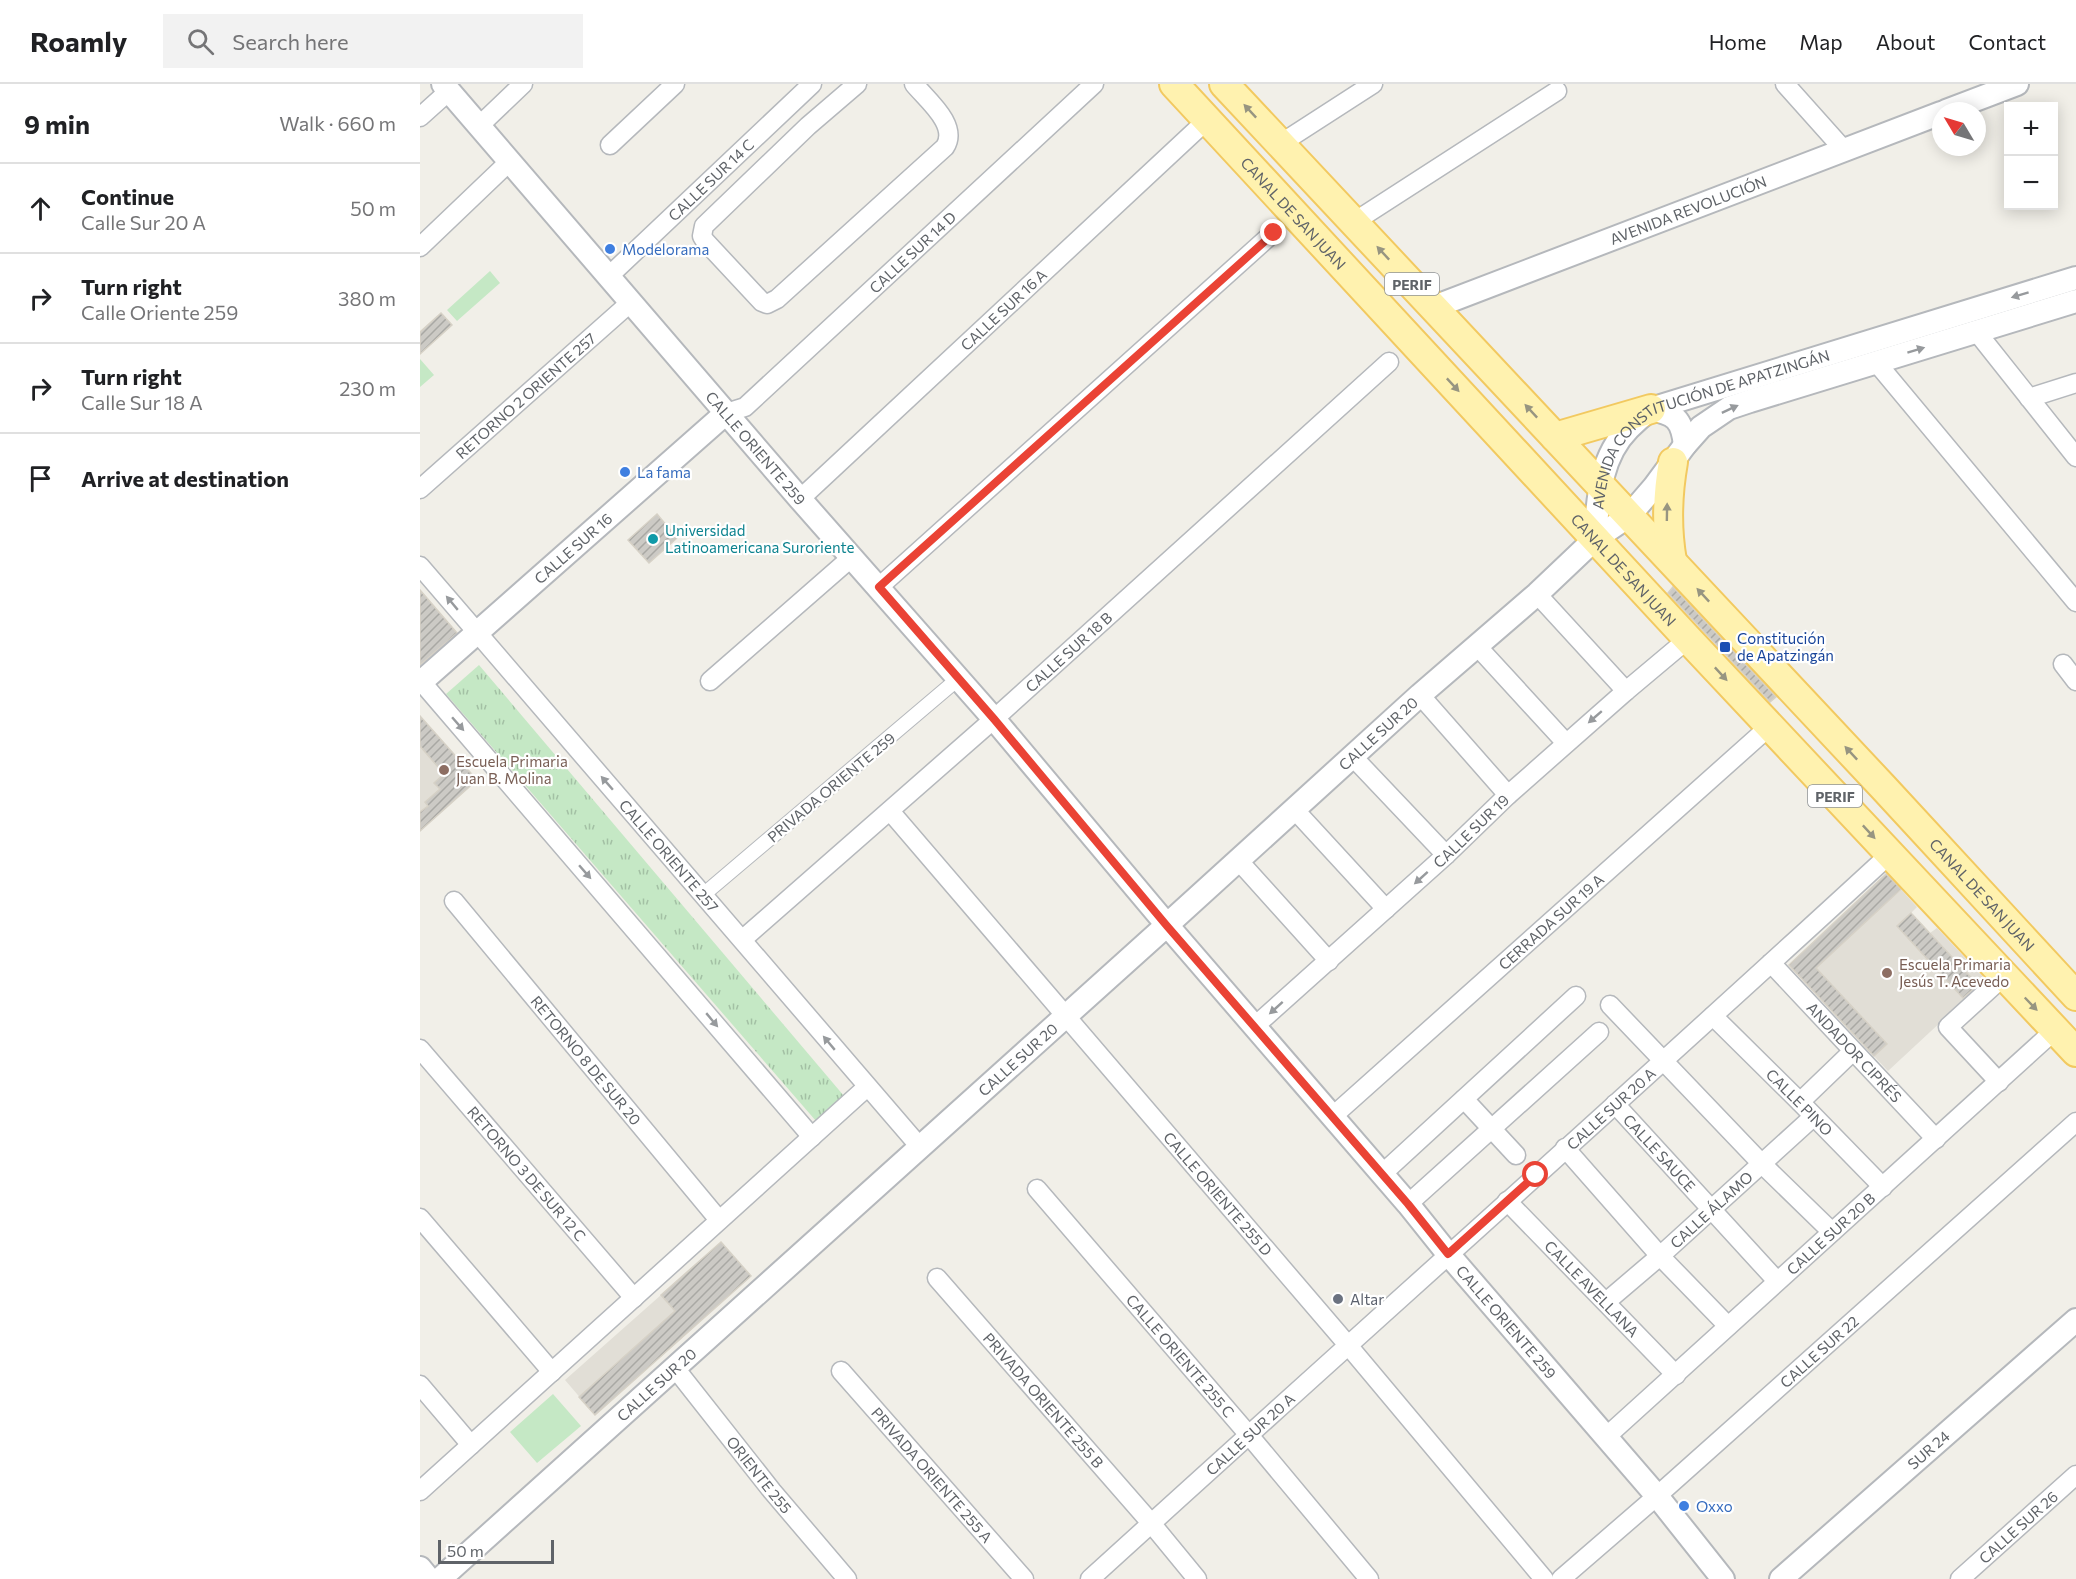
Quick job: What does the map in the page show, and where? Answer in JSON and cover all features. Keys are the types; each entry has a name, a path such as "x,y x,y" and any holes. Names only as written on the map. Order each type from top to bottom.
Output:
{"main road":[{"name":"CANAL DE SAN JUAN","path":"1174,84 1688,639 2076,1052"},
{"name":"CANAL DE SAN JUAN","path":"1224,84 2076,996"},
{"path":"1555,437 1651,409"},
{"path":"1672,561 1667,502 1679,453"}],"street":[{"path":"479,126 523,84"},
{"path":"610,145 675,84"},
{"name":"CALLE SUR 14 C","path":"609,276 812,84"},
{"path":"857,84 808,126 707,222 702,231 705,241 758,299 767,304 777,298 949,142 948,124 914,84"},
{"name":"CALLE SUR 14 D","path":"726,413 745,407 1094,84"},
{"path":"1280,144 1373,84"},
{"path":"1785,84 1844,150"},
{"path":"1970,102 2017,84"},
{"path":"420,117 446,88"},
{"name":"CALLE ORIENTE 259","path":"446,88 800,499 959,678 1167,926 1256,1026 1448,1254 1657,1496 1723,1579"},
{"path":"1354,222 1557,91"},
{"path":"791,104 808,126"},
{"name":"AVENIDA REVOLUCIÓN","path":"1434,307 1932,116"},
{"name":"CALLE SUR 16 A","path":"800,499 1207,120"},
{"path":"420,247 510,161"},
{"path":"879,587 1274,233"},
{"name":"AVENIDA CONSTITUCIÓN DE APATZINGÁN","path":"1595,539 1600,484 1616,445 1628,429 1651,409 2076,278"},
{"name":"AVENIDA CONSTITUCIÓN DE APATZINGÁN","path":"1595,539 1629,516 1701,427 1729,408 2076,301"},
{"name":"RETORNO 2 ORIENTE 257","path":"420,489 631,302"},
{"path":"1976,331 2076,458"},
{"name":"CALLE SUR 18 B","path":"743,939 994,719 1389,362"},
{"path":"1876,362 2076,602"},
{"path":"2029,398 2076,383"},
{"path":"1651,409 1667,413 1679,421 1684,432 1679,453"},
{"name":"CALLE SUR 16","path":"421,682 726,413"},
{"name":"CALLE SUR 20","path":"440,1579 1595,539"},
{"path":"710,681 852,557"},
{"name":"CALLE ORIENTE 257","path":"420,566 920,1147"},
{"path":"1536,594 1626,691"},
{"name":"CALLE SUR 19","path":"1256,1026 1446,855 1566,743 1688,639"},
{"path":"1477,646 1566,743"},
{"path":"2063,664 2076,681"},
{"name":"PRIVADA ORIENTE 259","path":"703,895 959,678"},
{"path":"421,682 812,1137"},
{"path":"1420,695 1508,795"},
{"name":"CERRADA SUR 19 A","path":"1333,1116 1770,726"},
{"path":"1353,756 1446,855"},
{"path":"1294,809 1386,909"},
{"name":"CALLE ORIENTE 255 D","path":"890,811 1347,1344 1544,1579"},
{"name":"CALLE SUR 20 A","path":"1090,1579 1347,1344 1664,1062 1890,854"},
{"path":"1238,860 1329,961"},
{"name":"RETORNO 8 DE SUR 20","path":"454,901 719,1220"},
{"name":"ANDADOR CIPRÉS","path":"1771,963 1936,1139"},
{"path":"1999,1082 1948,1027 2004,976"},
{"path":"1382,1174 1576,996"},
{"path":"1610,1005 1762,1164 1832,1232"},
{"name":"CALLE PINO","path":"1713,1016 1883,1187"},
{"name":"CALLE SUR 20 B","path":"1606,1437 2055,1030"},
{"path":"1408,1204 1599,1032"},
{"name":"RETORNO 3 DE SUR 12 C","path":"420,1049 633,1298"},
{"path":"1800,1102 1853,1051"},
{"path":"420,1491 867,1088"},
{"path":"1464,1099 1516,1155"},
{"name":"CALLE SAUCE","path":"1615,1104 1777,1281"},
{"name":"CALLE ÁLAMO","path":"1606,1302 1813,1117"},
{"name":"CALLE SUR 22","path":"1561,1579 2076,1122"},
{"path":"1565,1148 1660,1256 1728,1326"},
{"name":"CALLE ORIENTE 255 C","path":"1037,1189 1370,1579"},
{"name":"CALLE AVELLANA","path":"1507,1201 1676,1375"},
{"path":"420,1218 552,1372"},
{"name":"PRIVADA ORIENTE 255 B","path":"936,1278 1151,1523 1197,1579"},
{"name":"SUR 24","path":"1781,1579 2076,1320"},
{"name":"ORIENTE 255","path":"675,1368 772,1491 847,1579"},
{"name":"PRIVADA ORIENTE 255 A","path":"841,1371 1024,1579"},
{"path":"420,1385 471,1445"},
{"name":"CALLE SUR 26","path":"1960,1579 2076,1474"},
{"path":"420,1568 429,1579"}],"shaded area":[{"name":"Escuela Primaria Juan B. Molina","path":"420,717 477,780 420,831"},
{"name":"Escuela Primaria Jesús T. Acevedo","path":"1887,874 1917,907 1911,913 1930,933 1937,928 1986,980 1888,1071 1789,965"},
{"path":"661,1295 692,1329 595,1415 565,1380"}],"green space":[{"path":"490,271 500,283 457,321 447,310"},
{"path":"420,359 434,375 420,387"},
{"path":"479,665 844,1096 816,1121 446,694"},
{"path":"553,1394 581,1426 537,1463 510,1432"}],"building":[{"path":"441,313 452,325 420,354 420,332"},
{"name":"Universidad Latinoamericana Suroriente","path":"657,514 677,538 649,563 628,540"},
{"path":"1673,587 1776,697 1770,702 1668,593"},
{"path":"420,590 457,633 420,665"},
{"name":"Escuela Primaria Juan B. Molina","path":"420,716 477,780 420,831 420,812 428,806 425,802 440,789 434,783 444,774 420,746"},
{"path":"1886,874 1901,889 1816,968 1887,1044 1874,1056 1789,965"},
{"path":"1911,913 1978,985 1963,998 1897,926"},
{"path":"721,1242 751,1276 595,1415 579,1397 675,1311 661,1295"}],"place":[{"name":"Modelorama","path":"610,249"},
{"name":"La fama","path":"625,472"},
{"name":"Universidad Latinoamericana Suroriente","path":"653,539"},
{"name":"Constitución de Apatzingán","path":"1725,647"},
{"name":"Escuela Primaria Juan B. Molina","path":"444,770"},
{"name":"Escuela Primaria Jesús T. Acevedo","path":"1887,973"},
{"name":"Altar","path":"1338,1299"},
{"name":"Oxxo","path":"1684,1506"}],"route":[{"path":"1274,233 879,587 994,719 1167,926 1408,1204 1448,1254 1536,1175"}]}
